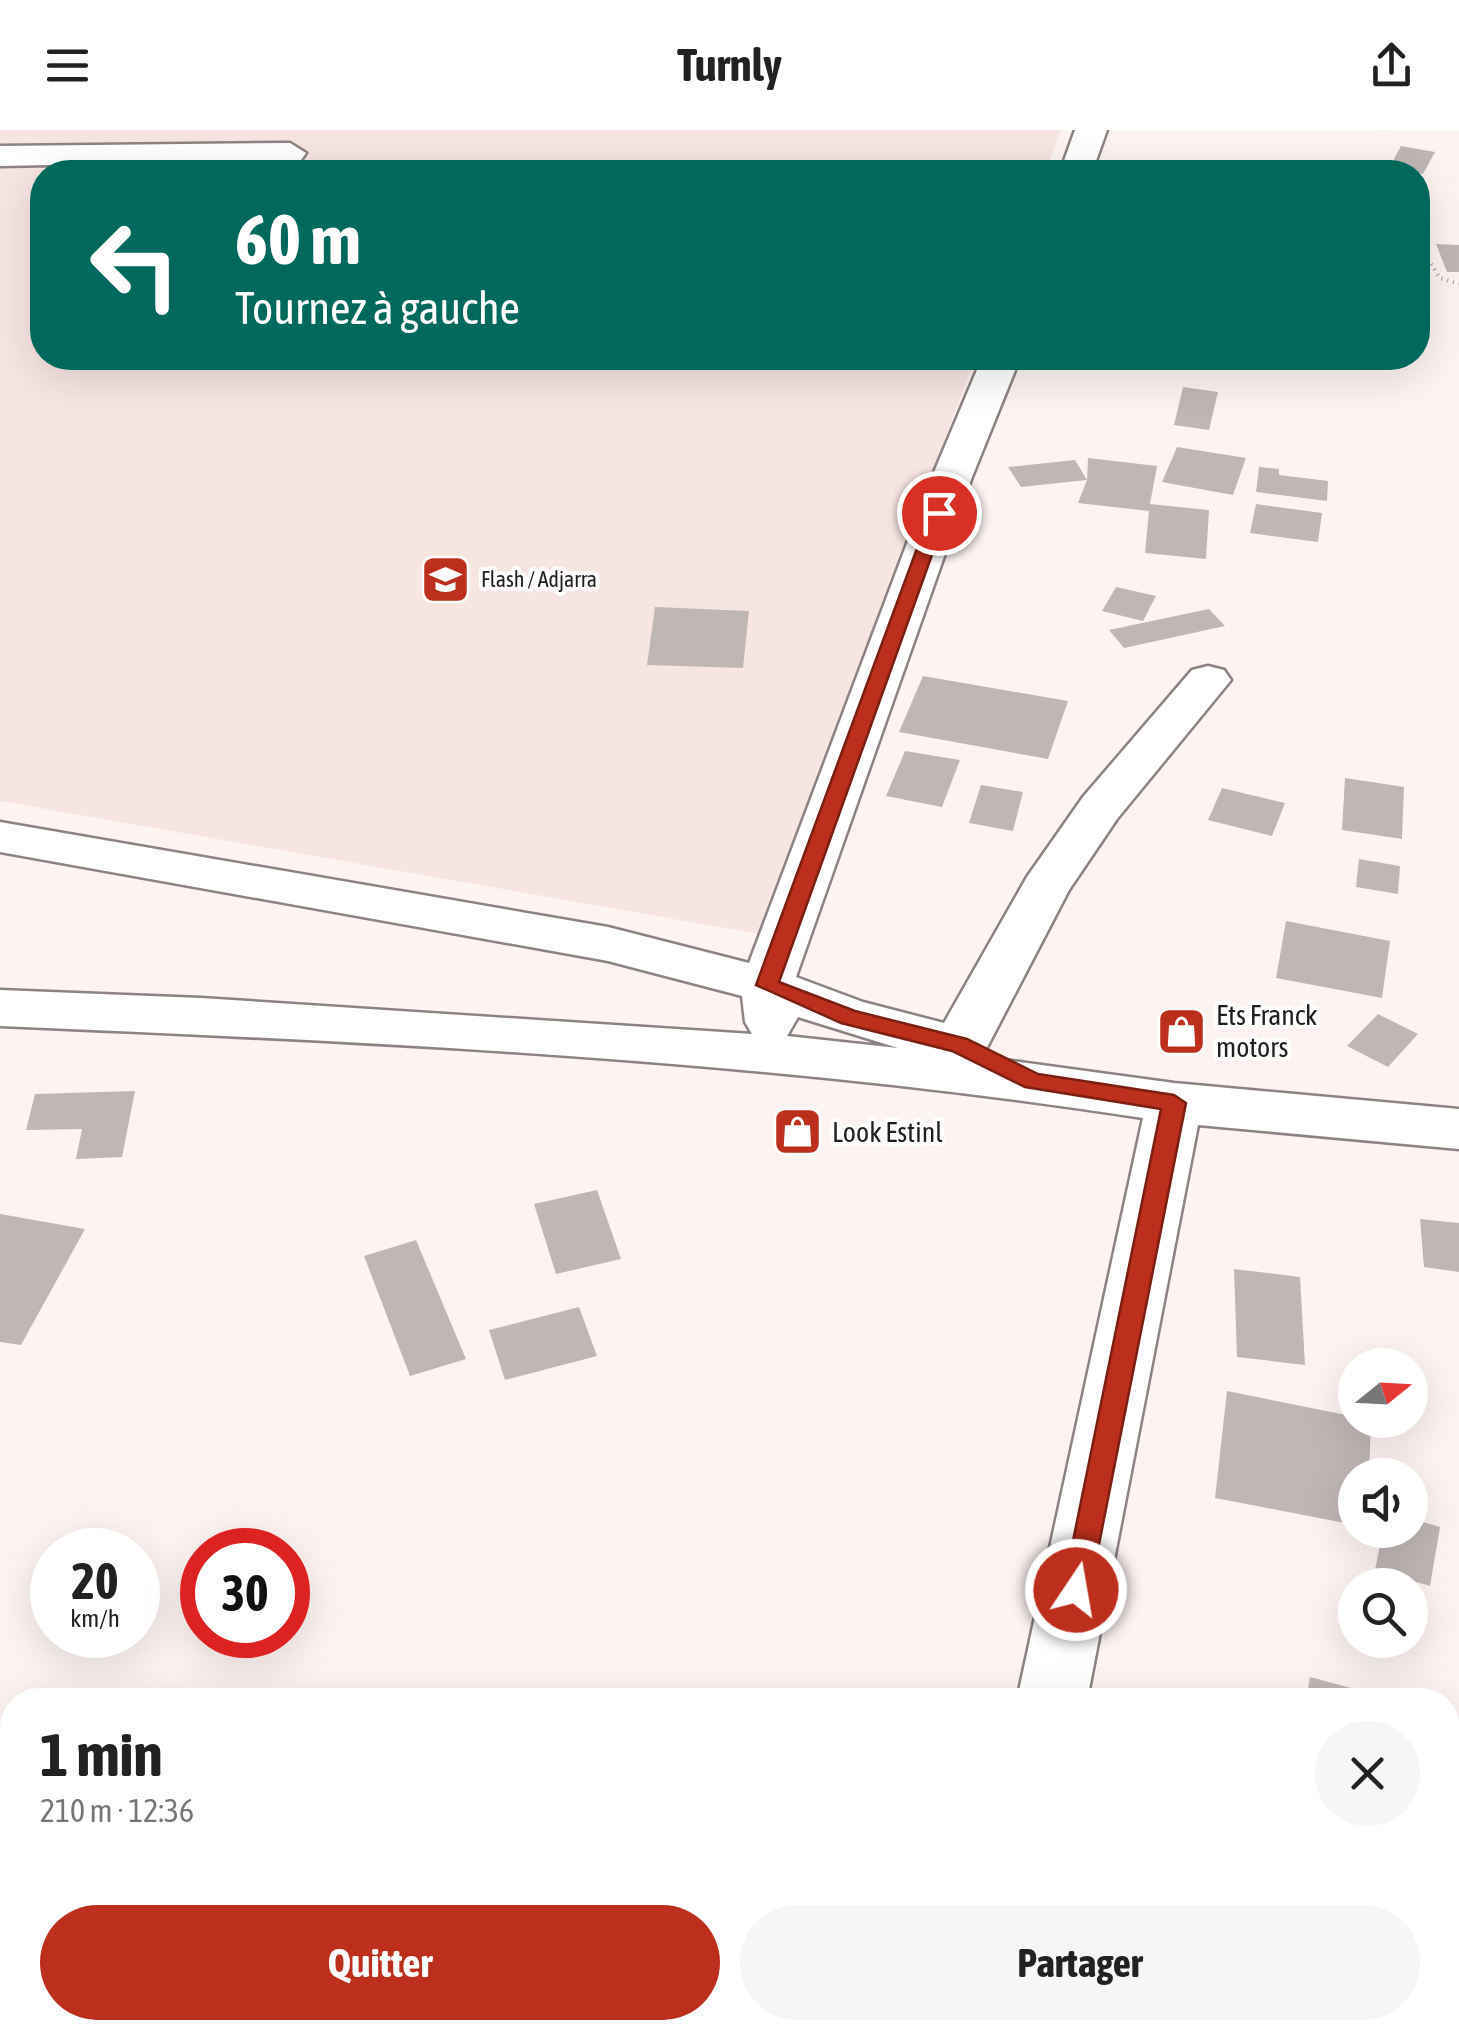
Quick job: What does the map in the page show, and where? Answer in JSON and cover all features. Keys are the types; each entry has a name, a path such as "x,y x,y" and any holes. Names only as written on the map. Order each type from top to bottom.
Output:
{"street":[{"path":"1080,160 1091,130"},
{"path":"0,156 290,153"},
{"path":"776,1054 767,985 952,476 996,370"},
{"path":"959,1044 1046,888 1100,808 1208,680"},
{"path":"0,837 590,940 767,985 849,1017 959,1044 1034,1082"},
{"path":"0,1008 201,1016 776,1054 1034,1082 1174,1103 1459,1128"},
{"path":"1054,1688 1174,1103"}],"path":[{"path":"1430,263 1440,278 1459,284"}],"shaded area":[{"name":"Flash / Adjarra","path":"0,130 1061,130 1050,160 30,160 30,370 970,370 759,934 0,801"}],"building":[{"path":"1401,146 1435,152 1430,161 1393,160"},
{"path":"1436,244 1459,245 1459,272 1447,272"},
{"path":"1183,387 1218,392 1209,430 1174,425"},
{"path":"1177,447 1246,458 1233,495 1162,482"},
{"path":"1088,458 1157,466 1150,504 1209,510 1206,559 1145,553 1149,511 1078,503 1087,480"},
{"path":"1075,460 1087,480 1021,487 1008,467"},
{"path":"1259,467 1279,469 1279,475 1328,481 1327,501 1256,492"},
{"path":"1256,504 1322,513 1318,542 1250,533"},
{"path":"1116,587 1156,596 1143,621 1102,611"},
{"path":"655,607 749,611 743,668 647,665"},
{"path":"1209,609 1225,626 1124,648 1109,630"},
{"path":"923,676 1068,701 1048,759 899,732"},
{"path":"905,751 960,760 942,807 886,796"},
{"path":"1345,778 1404,787 1402,839 1342,830"},
{"path":"981,785 1023,792 1013,831 969,823"},
{"path":"1222,788 1285,803 1272,836 1208,820"},
{"path":"1359,859 1400,866 1398,894 1356,887"},
{"path":"1286,921 1390,941 1382,998 1276,978"},
{"path":"1378,1014 1418,1034 1388,1067 1347,1046"},
{"path":"135,1091 122,1157 76,1159 82,1129 26,1130 35,1094"},
{"path":"597,1190 621,1259 556,1274 534,1204"},
{"path":"0,1214 85,1229 21,1345 0,1342"},
{"path":"1420,1219 1459,1223 1459,1272 1424,1267"},
{"path":"416,1240 466,1359 410,1376 364,1256"},
{"path":"1234,1269 1300,1277 1305,1365 1237,1357"},
{"path":"579,1307 597,1356 505,1380 489,1330"},
{"path":"1227,1391 1338,1413 1338,1438 1370,1438 1370,1458 1338,1458 1338,1522 1215,1498"},
{"path":"1428,1523 1440,1527 1430,1586 1428,1568 1375,1568 1379,1548 1428,1548"},
{"path":"1310,1677 1351,1688 1308,1688"}],"place":[{"name":"Flash / Adjarra","path":"446,579"},
{"name":"Ets Franck motors","path":"1181,1031"},
{"name":"Look Estinl","path":"797,1132"}],"route":[{"path":"939,513 767,985 849,1017 959,1044 1034,1082 1174,1103 1076,1590"}]}
